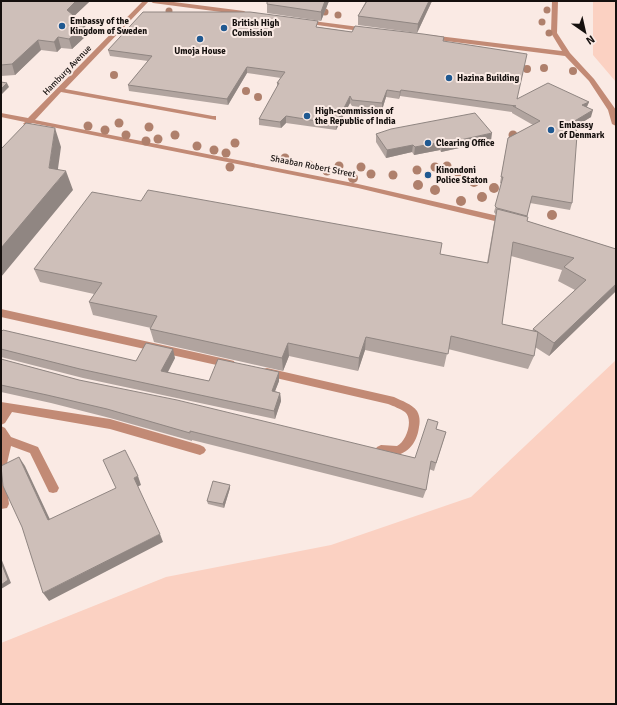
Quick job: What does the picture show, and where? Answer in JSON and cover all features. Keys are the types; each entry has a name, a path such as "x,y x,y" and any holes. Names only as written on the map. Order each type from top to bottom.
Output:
{"street":[{"name":"Hamburg Avenue","path":"21,130 146,1"},
{"path":"153,1 255,15"},
{"path":"554,1 554,34 567,54 592,80 612,110 616,124"},
{"path":"295,20 373,30"},
{"path":"420,36 567,54"},
{"path":"60,90 213,118"},
{"name":"Shaaban Robert Street","path":"1,115 358,186 512,222"},
{"path":"1,313 242,367"},
{"path":"258,370 390,400 409,409 414,415 415,428 408,444 400,451 392,453 370,448"},
{"path":"1,420 5,407 110,424 200,450"},
{"path":"1,469 4,436 34,450 53,488"},
{"path":"1,475 3,504"}],"shaded area":[{"path":"593,1 616,1 616,82 593,55"},
{"path":"616,360 616,704 1,704 1,643 166,577 331,545 471,497"}],"building":[{"path":"1,1 76,1 67,10 85,25 69,39 58,37 54,42 38,40 12,64 1,65"},
{"path":"267,1 325,1 321,12 267,4"},
{"path":"367,1 429,1 418,24 358,16"},
{"path":"143,12 250,12 318,21 316,27 352,32 355,26 423,34 444,37 443,41 527,54 517,99 548,83 589,102 582,105 593,110 568,125 577,130 572,133 577,135 572,203 532,196 527,216 497,208 495,206 503,177 501,177 508,138 540,121 513,106 516,106 401,90 400,92 387,90 382,103 352,100 350,96 336,124 286,116 280,122 259,119 279,83 277,83 285,72 247,67 227,99 128,85 152,56 108,50"},
{"path":"1,82 7,83 1,89"},
{"path":"475,113 492,133 442,144 441,142 415,147 413,145 387,150 376,134 391,129"},
{"path":"26,123 55,128 49,168 66,171 1,248 1,149"},
{"path":"148,190 442,243 440,254 488,263 497,209 528,217 527,221 616,249 616,284 554,343 538,332 534,356 451,336 448,354 366,337 359,358 288,343 282,358 150,329 157,316 89,302 102,283 34,269 92,192 141,201","holes":["513,242 574,258 564,267 586,280 533,329 538,332 502,324"]},
{"path":"3,330 136,361 146,343 173,349 161,371 209,381 218,359 279,372 272,391 280,393 274,411 80,369 1,349 1,332"},
{"path":"1,359 79,380 177,400 415,458 428,419 438,422 436,429 446,432 436,463 431,461 426,490 190,431 190,433 107,409 1,385"},
{"path":"125,450 138,476 134,478 160,534 43,593 22,527 3,486 1,466 19,457 48,520 116,488 103,460"},
{"path":"213,481 230,485 223,504 207,501"},
{"path":"1,562 8,580 1,585"}],"place":[{"name":"Embassy of the Kingdom of Sweden","path":"62,26"},
{"name":"British High Comission","path":"224,28"},
{"name":"Umoja House","path":"200,39"},
{"name":"Hazina Building","path":"449,78"},
{"name":"High-commission of the Republic of India","path":"307,116"},
{"name":"Embassy of Denmark","path":"551,130"},
{"name":"Clearing Office","path":"428,143"},
{"name":"Kinondoni Police Staton","path":"428,175"}]}
